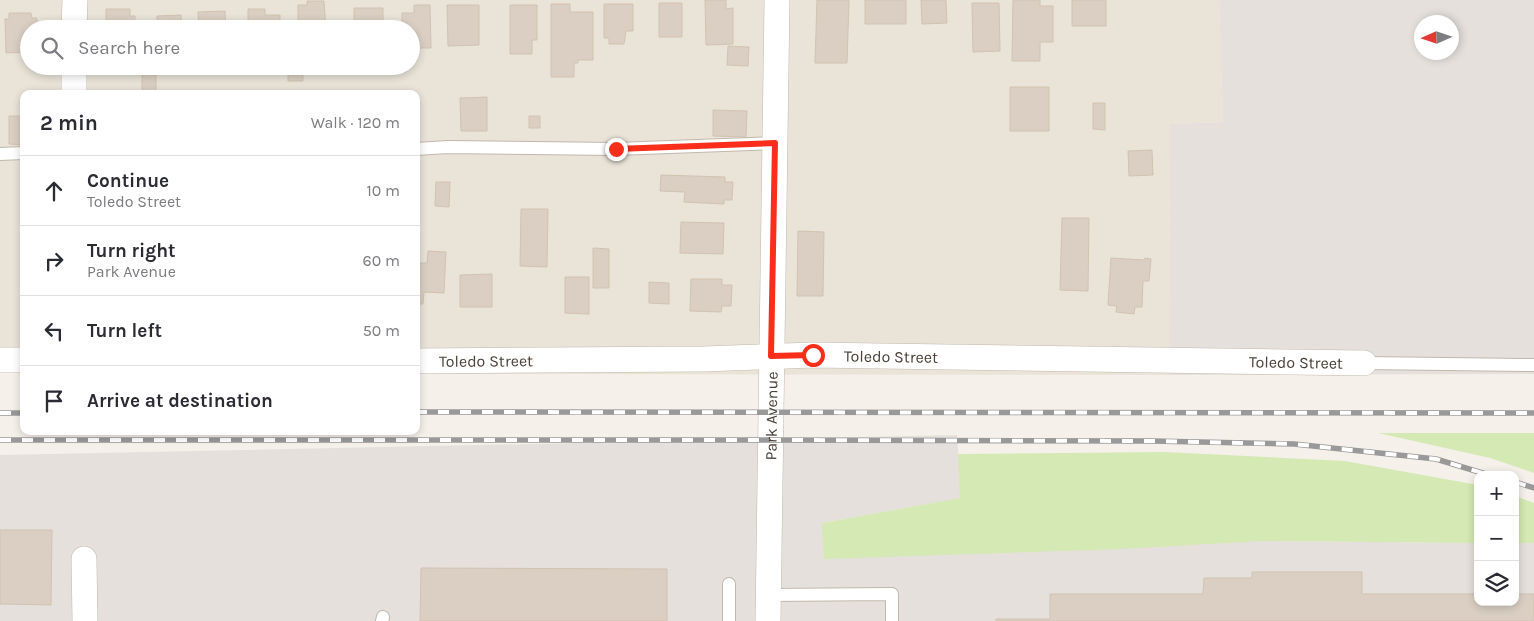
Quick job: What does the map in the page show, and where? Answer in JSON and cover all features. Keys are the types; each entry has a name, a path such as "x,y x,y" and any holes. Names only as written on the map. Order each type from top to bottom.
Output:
{"street":[{"path":"74,20 75,0"},
{"name":"Park Avenue","path":"768,621 777,0"},
{"path":"74,75 74,90"},
{"name":"Toledo Street","path":"420,361 704,359 771,356 1364,363"},
{"path":"0,360 20,360"},
{"path":"84,560 85,621"}],"lane":[{"path":"420,149 616,149 775,143"},
{"path":"0,154 20,153"},
{"path":"1364,363 1534,365"},
{"path":"729,584 729,621"},
{"path":"768,595 892,594 892,621"}],"shaded area":[{"path":"0,0 1219,0 1223,122 1170,124 1169,375 420,374 420,90 20,90 20,373 0,373"},
{"path":"1219,0 1534,0 1534,374 1169,375 1170,124 1223,122"},
{"path":"957,435 961,498 822,523 1261,541 1474,543 1474,606 1519,606 1519,543 1534,543 1534,621 0,621 0,455"}],"green space":[{"path":"1378,433 1534,433 1534,473 1490,458"},
{"path":"1164,452 1345,461 1474,484 1474,543 1261,541 1121,549 824,559 822,523 960,498 958,454"},
{"path":"1519,497 1534,503 1534,543 1519,543"}],"building":[{"path":"705,0 726,0 726,9 733,8 733,44 706,45"},
{"path":"817,0 849,0 847,63 815,63"},
{"path":"865,0 906,0 906,24 865,24"},
{"path":"921,0 946,0 947,23 922,24"},
{"path":"1013,0 1040,0 1040,6 1053,6 1053,42 1040,42 1040,61 1012,61"},
{"path":"1072,0 1106,0 1106,26 1072,26"},
{"path":"307,1 324,1 325,20 298,20 298,5 307,5"},
{"path":"659,3 682,3 682,37 659,37"},
{"path":"972,3 999,3 1000,51 973,52"},
{"path":"551,4 570,4 570,12 593,12 593,60 578,60 578,63 574,63 574,77 551,77"},
{"path":"604,4 633,4 633,31 626,31 624,44 609,44 609,38 604,38"},
{"path":"414,5 430,5 431,48 420,48 420,20 402,20 402,13 414,13"},
{"path":"447,5 479,5 479,45 448,46"},
{"path":"510,5 537,5 537,40 532,40 532,54 510,54"},
{"path":"354,8 383,8 383,20 354,20"},
{"path":"106,9 130,9 130,16 135,16 135,20 106,20"},
{"path":"248,9 265,9 265,15 280,15 280,20 248,20"},
{"path":"225,11 226,20 198,20 198,12"},
{"path":"9,13 31,13 32,18 37,18 37,20 20,20 20,52 6,53 5,19 9,19"},
{"path":"181,15 181,20 157,20 157,16"},
{"path":"728,46 749,47 748,66 727,65"},
{"path":"142,75 156,75 156,90 142,90"},
{"path":"288,75 303,75 303,81 288,81"},
{"path":"1010,87 1049,87 1049,131 1010,131"},
{"path":"487,97 487,131 461,131 460,98"},
{"path":"1093,103 1105,103 1105,130 1093,129"},
{"path":"713,110 747,111 746,137 713,136"},
{"path":"9,116 20,116 20,145 9,144"},
{"path":"529,116 540,116 540,128 529,128"},
{"path":"1152,150 1153,175 1129,176 1128,151"},
{"path":"661,175 725,177 725,182 733,182 732,200 724,200 724,204 684,202 685,192 660,191"},
{"path":"436,182 450,182 449,207 435,206"},
{"path":"521,209 548,209 547,267 520,266"},
{"path":"1062,218 1089,218 1088,291 1060,290"},
{"path":"681,222 724,223 723,254 680,253"},
{"path":"798,231 824,232 823,296 797,296"},
{"path":"593,248 609,249 609,288 593,288"},
{"path":"428,251 446,252 444,293 424,292 423,304 420,304 420,263 427,263"},
{"path":"1111,258 1151,259 1149,281 1143,281 1142,307 1135,307 1134,314 1116,312 1117,306 1108,305"},
{"path":"492,274 492,307 460,307 460,275"},
{"path":"565,277 589,277 589,314 565,313"},
{"path":"691,279 722,279 722,285 732,285 731,306 722,306 721,312 690,311"},
{"path":"649,282 669,283 669,304 649,303"},
{"path":"0,530 52,530 51,605 0,604"},
{"path":"421,568 667,569 667,621 420,621"},
{"path":"1252,572 1362,572 1362,594 1474,594 1474,606 1519,606 1519,594 1534,594 1534,621 996,621 996,619 1050,619 1050,594 1203,594 1204,578 1252,578"}],"railway":[{"path":"420,412 1534,413"},
{"path":"0,413 20,413"},
{"path":"0,440 1152,441 1294,444 1436,459 1476,471"},
{"path":"1519,483 1534,488"}],"route":[{"path":"616,149 775,143 771,356 813,355"}]}
